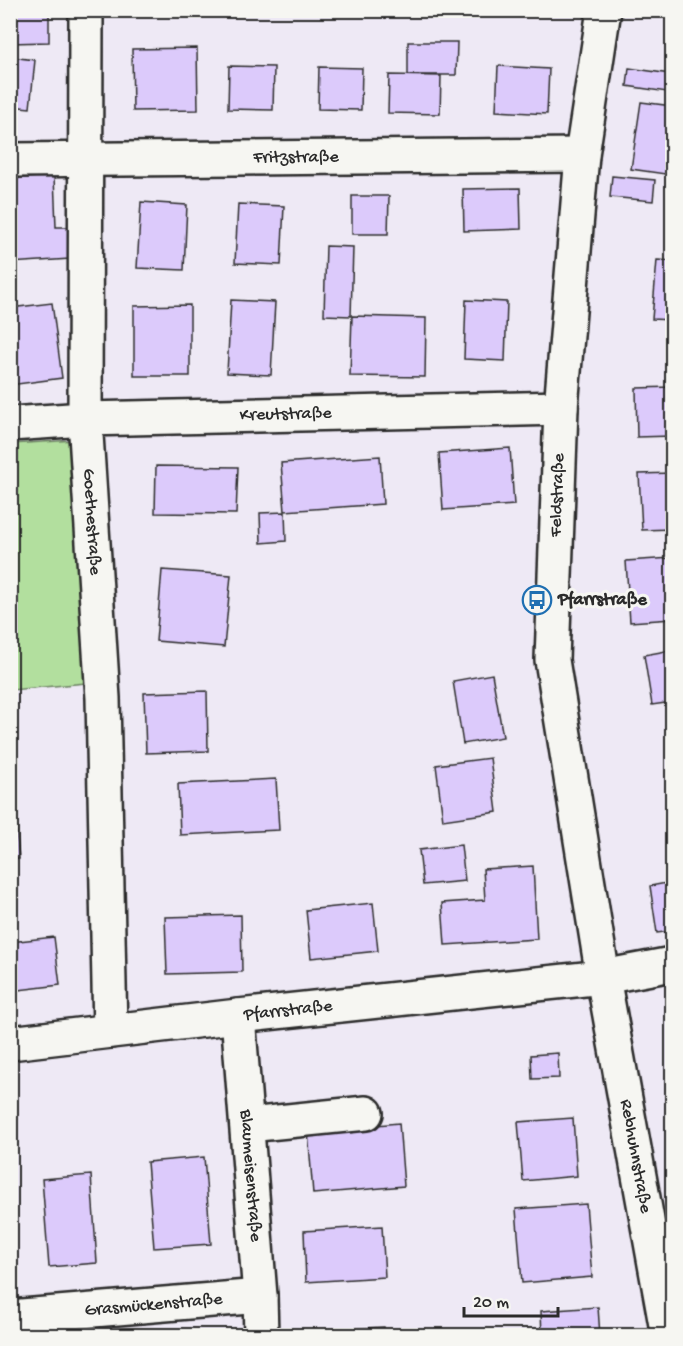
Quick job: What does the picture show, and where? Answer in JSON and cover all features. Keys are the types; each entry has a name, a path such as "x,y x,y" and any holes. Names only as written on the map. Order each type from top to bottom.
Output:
{"street":[{"name":"Goethestraße","path":"86,10 85,419 103,698 110,1031"},
{"name":"Feldstraße","path":"603,977 552,660 561,408 582,155 604,10"},
{"name":"Fritzstraße","path":"10,160 582,155"},
{"name":"Kreutstraße","path":"10,424 85,419 561,408"},
{"name":"Pfarrstraße","path":"10,1043 603,977 672,964"},
{"name":"Rebhuhnstraße","path":"603,977 668,1335"},
{"name":"Blaumeisenstraße","path":"238,1016 248,1125 261,1335"},
{"path":"248,1125 366,1113"},
{"name":"Grasmückenstraße","path":"10,1317 260,1296"}],"green space":[{"path":"75,440 86,683 11,690 11,444"}],"building":[{"path":"389,10 419,10 419,16 389,16"},
{"path":"49,12 49,42 10,43 10,13"},
{"path":"408,42 457,42 456,75 408,75"},
{"path":"197,48 198,110 133,111 132,49"},
{"path":"10,57 35,60 30,108 10,106"},
{"path":"229,66 274,67 273,110 228,109"},
{"path":"498,66 549,69 547,114 496,111"},
{"path":"319,67 362,68 361,110 318,109"},
{"path":"629,68 670,74 667,92 627,86"},
{"path":"389,75 441,76 440,114 388,113"},
{"path":"641,102 672,106 672,175 631,169"},
{"path":"54,176 56,227 68,227 70,259 10,263 10,179"},
{"path":"612,176 655,180 653,201 610,197"},
{"path":"520,188 521,229 464,231 463,189"},
{"path":"352,196 389,196 388,234 352,234"},
{"path":"141,202 187,205 184,270 137,268"},
{"path":"238,204 284,206 281,265 235,263"},
{"path":"326,246 353,247 351,316 324,315"},
{"path":"657,260 672,261 672,320 652,319"},
{"path":"231,300 275,302 271,375 227,373"},
{"path":"466,300 507,302 505,361 464,359"},
{"path":"52,303 62,378 10,385 10,308"},
{"path":"190,305 190,376 134,376 134,306"},
{"path":"352,316 426,318 425,377 350,376"},
{"path":"672,387 672,436 637,437 636,388"},
{"path":"510,448 514,505 443,510 439,453"},
{"path":"380,456 383,504 285,511 281,463"},
{"path":"156,466 238,467 236,514 155,513"},
{"path":"672,473 672,529 642,530 639,474"},
{"path":"285,512 286,541 261,543 260,513"},
{"path":"672,558 672,619 630,622 626,561"},
{"path":"162,570 231,575 224,647 156,641"},
{"path":"672,650 672,702 652,705 644,655"},
{"path":"492,674 503,737 463,744 453,681"},
{"path":"207,691 208,751 146,753 144,693"},
{"path":"490,758 497,812 443,820 436,765"},
{"path":"276,779 279,830 180,835 178,784"},
{"path":"10,799 14,799 19,859 10,859"},
{"path":"461,845 465,881 423,885 419,850"},
{"path":"533,866 537,939 445,945 442,903 485,900 483,869"},
{"path":"672,882 672,931 657,933 650,886"},
{"path":"373,903 378,951 311,958 306,910"},
{"path":"241,915 242,972 167,974 165,917"},
{"path":"54,937 60,985 10,991 10,942"},
{"path":"558,1053 559,1078 532,1079 531,1055"},
{"path":"573,1118 577,1176 523,1181 518,1122"},
{"path":"399,1123 404,1186 313,1194 308,1131"},
{"path":"204,1157 211,1244 154,1248 147,1162"},
{"path":"91,1175 97,1263 49,1267 42,1179"},
{"path":"586,1204 592,1277 522,1283 516,1209"},
{"path":"382,1226 385,1277 306,1282 304,1231"},
{"path":"598,1307 600,1336 542,1336 541,1311"},
{"path":"384,1327 385,1336 310,1336 309,1331"}],"place":[{"name":"Pfarrstraße","path":"537,600"}]}
